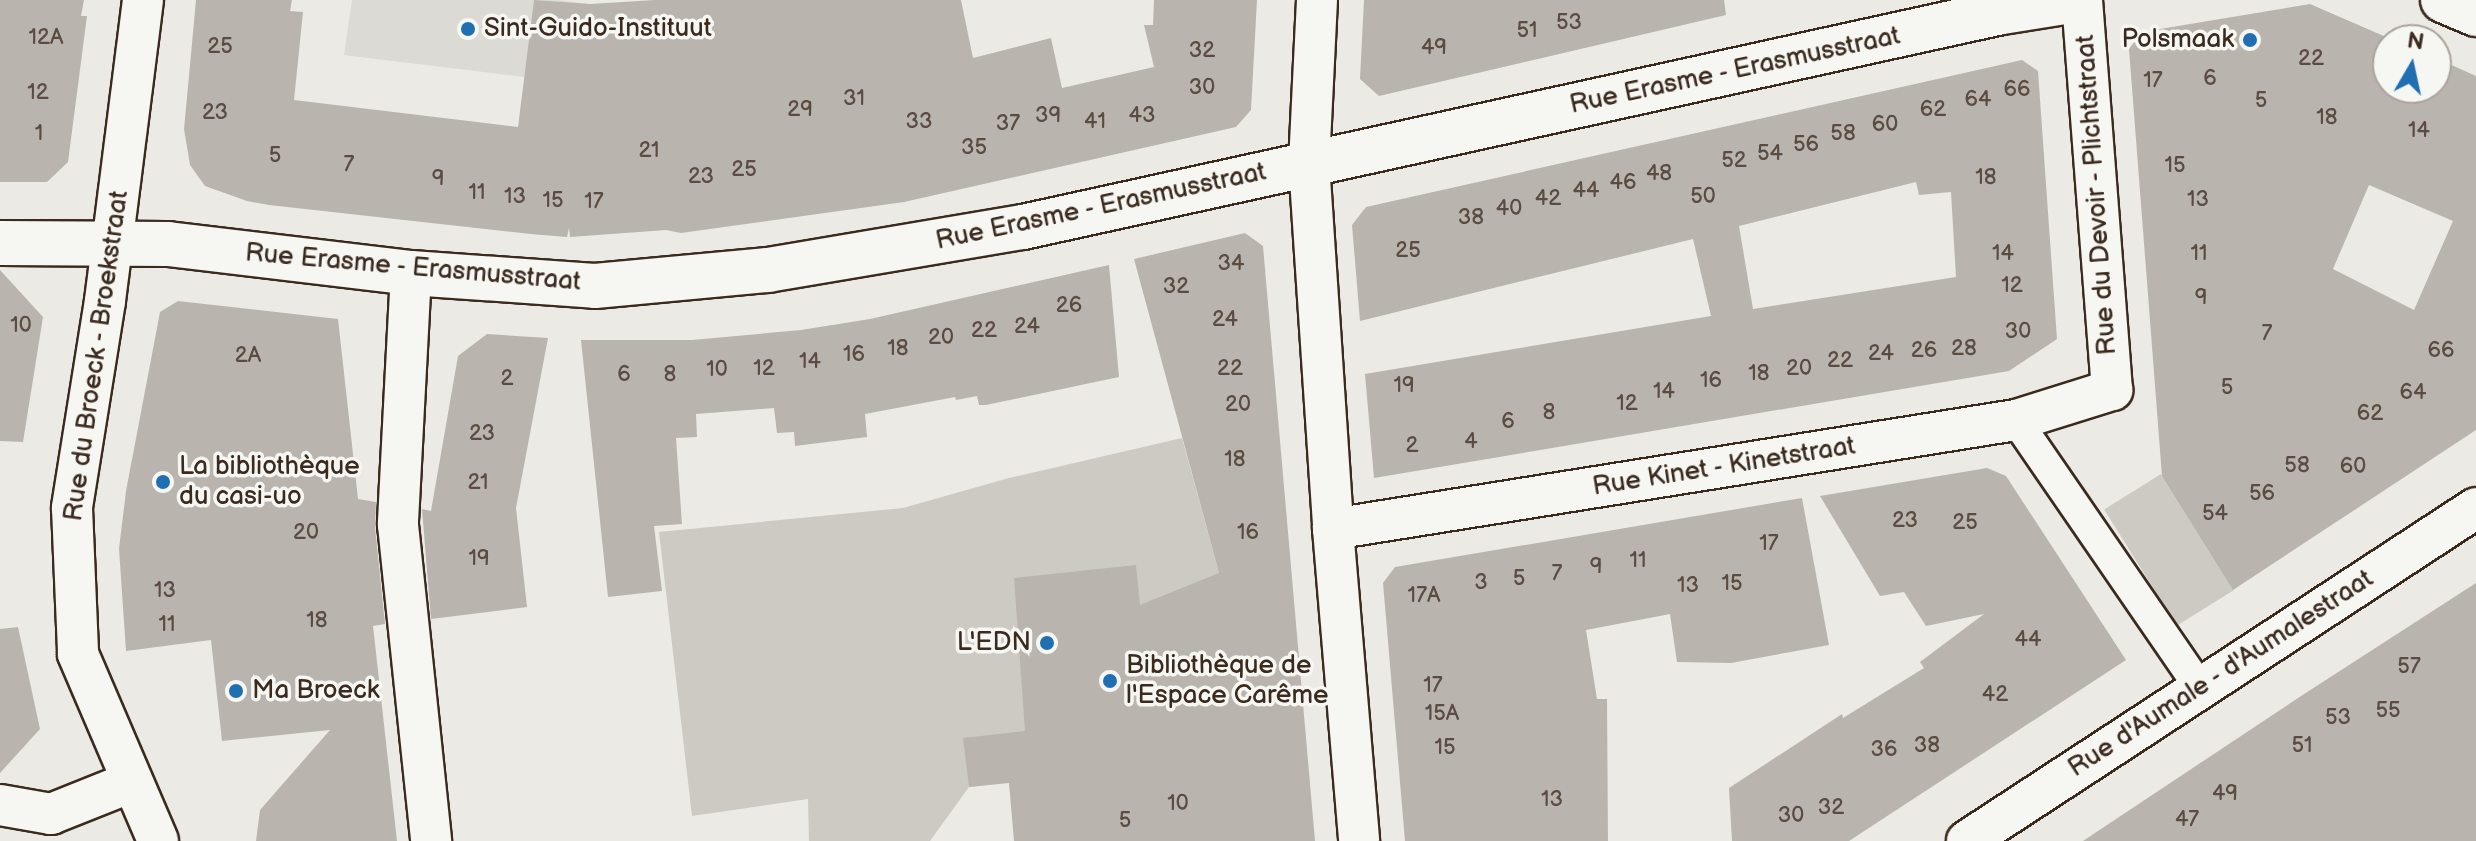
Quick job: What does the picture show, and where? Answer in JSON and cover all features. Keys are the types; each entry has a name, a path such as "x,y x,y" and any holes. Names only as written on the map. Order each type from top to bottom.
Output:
{"street":[{"name":"Rue du Broeck - Broekstraat","path":"143,0 113,241 72,508 78,654 158,841"},
{"path":"1317,0 1309,163 1333,529 1359,841"},
{"name":"Rue Erasme - Erasmusstraat","path":"0,243 113,241 168,244 411,273 595,286 768,270 1023,227 2002,12 2080,0"},
{"name":"Rue du Devoir - Plichtstraat","path":"2080,0 2112,390"},
{"path":"2443,0 2476,14"},
{"path":"411,273 398,525 431,841"},
{"name":"Rue Kinet - Kinetstraat","path":"1333,529 2016,420 2112,390"},
{"path":"2016,420 2200,688"},
{"name":"Rue d'Aumale - d'Aumalestraat","path":"1967,841 2476,508"},
{"path":"0,805 51,814 131,782"}],"shaded area":[{"name":"Sint-Guido-Instituut","path":"352,0 557,0 590,4 582,84 344,55"},
{"path":"1182,438 1219,573 1013,782 969,787 930,841 809,841 808,799 692,816 659,532 903,508 1009,478"},
{"path":"2161,474 2234,590 2177,626 2104,510"}],"building":[{"path":"0,0 84,0 81,16 87,16 68,162 47,182 0,182"},
{"path":"196,0 292,0 290,11 303,12 294,100 518,127 534,0 590,4 655,0 961,0 973,58 1051,38 1062,88 1154,67 1144,25 1153,25 1154,0 1257,0 1251,110 1236,127 904,202 681,233 666,230 570,237 569,228 567,237 269,205 247,201 205,186 190,165 184,129"},
{"path":"1364,0 1724,0 1726,15 1379,96 1360,79"},
{"path":"2310,4 2372,31 2372,104 2452,104 2452,65 2476,76 2476,430 2233,590 2162,476 2129,49 2142,32","holes":["2369,185 2453,221 2414,310 2333,269"]},
{"path":"2022,60 2038,71 2057,339 2009,371 1374,478 1365,374 1711,316 1693,239 1360,321 1352,225 1366,207","holes":["1916,182 1919,195 1951,192 1956,277 1753,309 1739,226"]},
{"path":"1245,233 1263,246 1315,841 1014,841 1009,783 969,787 963,738 1025,731 1014,578 1136,565 1140,605 1219,573 1134,259"},
{"path":"1109,265 1119,377 986,405 979,405 977,396 956,400 955,397 865,414 867,437 795,446 794,432 777,433 774,408 696,414 697,437 676,438 682,524 654,526 662,591 608,597 581,340 692,340 801,330 870,319"},
{"path":"0,270 43,317 23,442 0,441"},
{"path":"178,301 338,319 358,499 376,502 375,527 385,624 373,626 397,841 256,841 260,810 330,730 222,741 211,640 126,651 119,549 126,491 160,312"},
{"path":"487,334 548,338 516,508 527,607 431,619 422,509 431,511 458,356"},
{"path":"1987,468 2006,476 2126,660 1849,841 1732,841 1729,788 1842,714 1843,718 1924,668 1920,662 1984,614 1926,626 1904,592 1880,596 1820,496"},
{"path":"1802,498 1829,645 1731,663 1677,662 1670,614 1586,630 1597,699 1607,699 1608,841 1405,841 1383,583 1395,567"},
{"path":"2476,583 2476,841 2083,841 2298,698"},
{"path":"18,627 40,729 0,773 0,629"}],"place":[{"name":"Sint-Guido-Instituut","path":"468,29"},
{"name":"Polsmaak","path":"2250,40"},
{"name":"La bibliothèque du casi-uo","path":"163,482"},
{"name":"L'EDN","path":"1047,643"},
{"name":"Bibliothèque de l'Espace Carême","path":"1110,681"},
{"name":"Ma Broeck","path":"236,691"}]}
